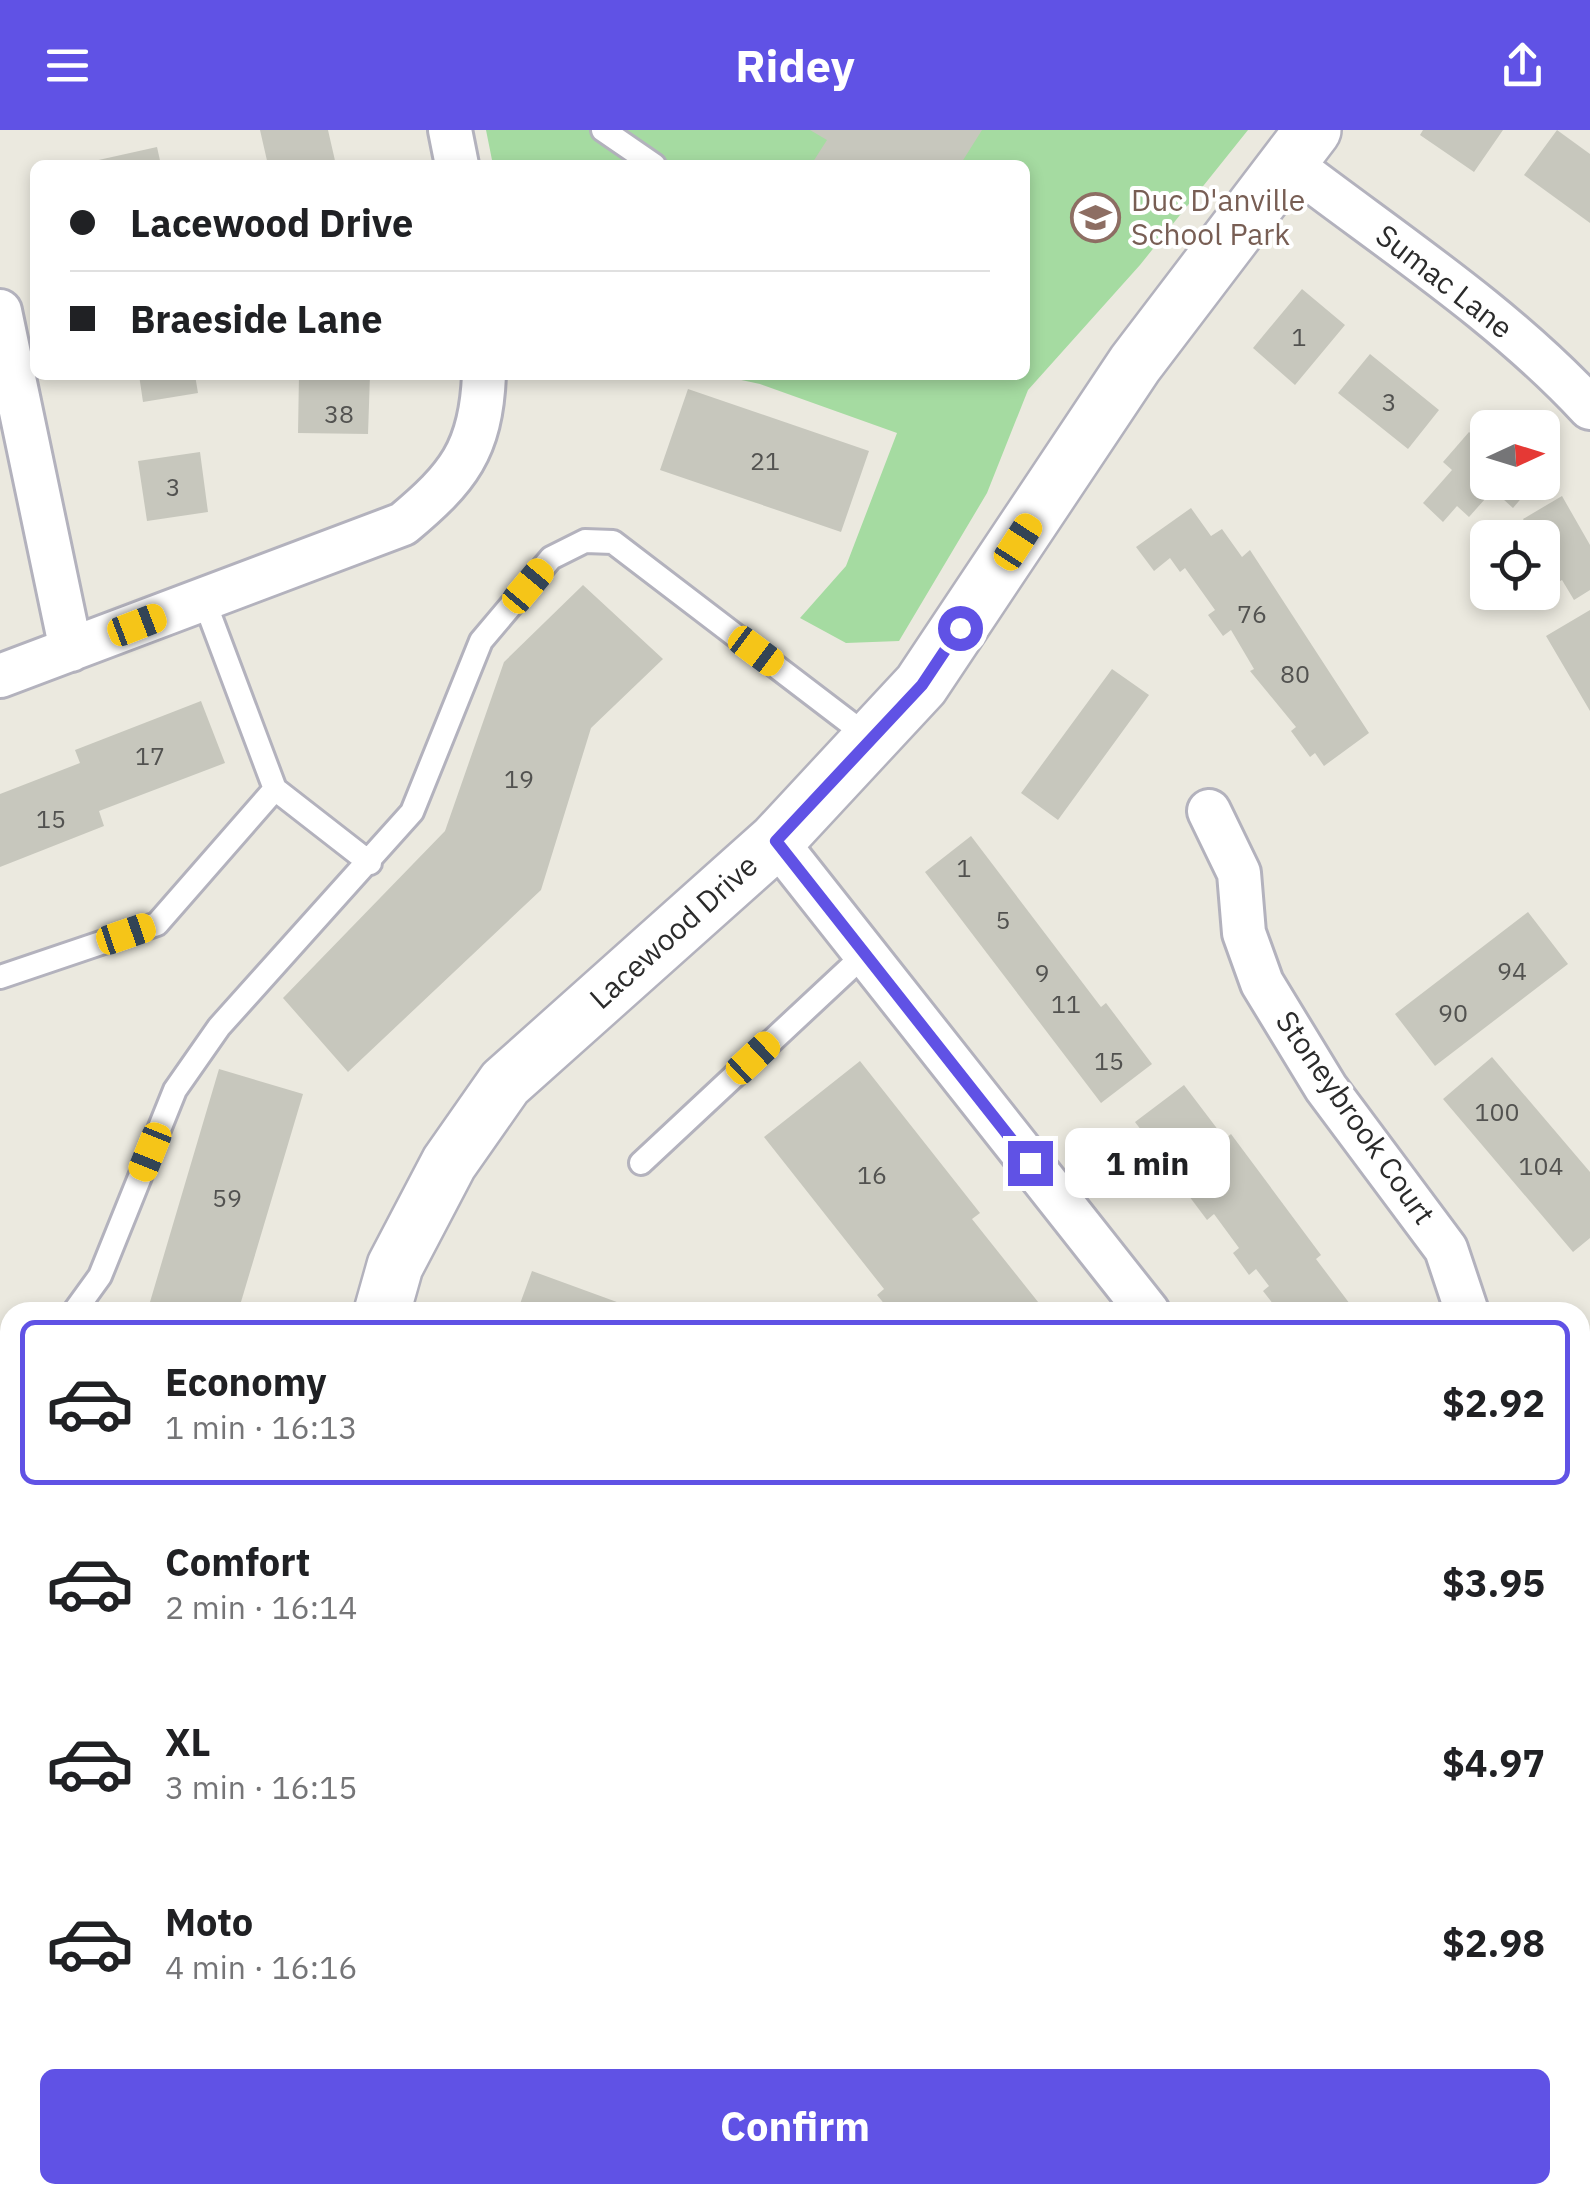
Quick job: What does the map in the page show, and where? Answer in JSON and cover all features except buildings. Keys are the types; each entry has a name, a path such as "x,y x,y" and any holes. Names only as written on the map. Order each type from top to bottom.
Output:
{"main road":[{"name":"Lacewood Drive","path":"385,1302 395,1266 449,1163 505,1083 776,841 922,685 1135,364 1302,147"}],"street":[{"path":"450,130 456,160"},
{"name":"Sumac Lane","path":"1302,147 1556,372 1590,408"},
{"path":"0,311 71,650"},
{"path":"0,676 402,524 451,484 482,419 484,380"},
{"name":"Stoneybrook Court","path":"1209,811 1239,874 1244,933 1262,983 1326,1088 1446,1249 1464,1302"},
{"path":"776,841 1140,1302"}],"lane":[{"path":"603,130 647,160"},
{"path":"81,1302 100,1276 175,1090 219,1027 412,812 481,641 552,558 585,541 613,542 870,738"},
{"path":"204,600 275,788 370,863"},
{"path":"0,978 157,924 275,788"},
{"path":"641,1163 865,954"}],"green space":[{"path":"486,130 1248,130 1140,265 1028,390 987,493 899,641 846,643 800,618 846,566 897,433 741,380 1030,380 1030,160 492,160"}],"place":[{"name":"Duc D'anville School Park","path":"1096,218"}],"route":[{"path":"960,628 922,685 776,841 1030,1163"}]}
